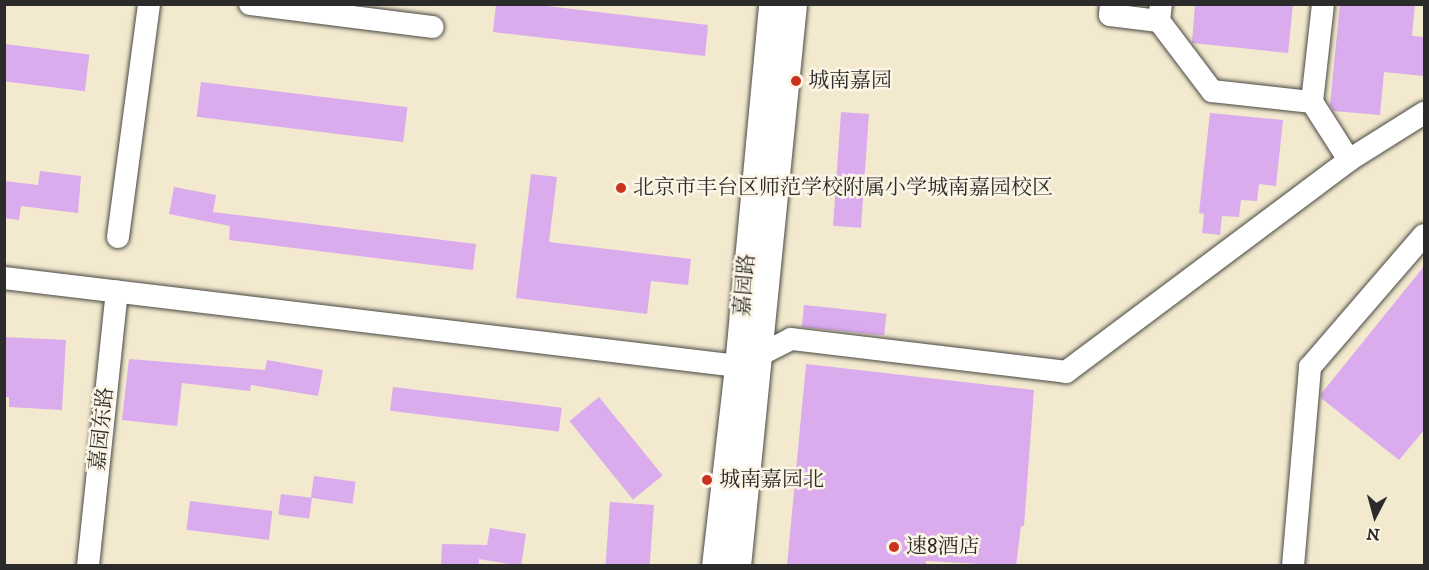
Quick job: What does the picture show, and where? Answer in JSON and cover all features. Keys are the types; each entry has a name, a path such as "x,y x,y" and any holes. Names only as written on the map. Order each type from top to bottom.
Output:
{"main road":[{"name":"嘉园路","path":"737,566 772,4"},
{"name":"嘉园路","path":"715,566 748,361 793,4"}],"street":[{"path":"118,237 149,4"},
{"path":"250,4 433,27"},
{"path":"1111,4 1110,15 1160,13 1212,91 1312,102"},
{"path":"1323,4 1312,102 1349,160"},
{"path":"4,278 748,361 790,339 1066,372 1349,160 1425,113"},
{"path":"1293,566 1310,367 1425,235"},
{"name":"嘉园东路","path":"87,566 117,292"}],"building":[{"path":"496,4 530,4 708,25 705,56 493,32"},
{"path":"1195,4 1293,4 1288,53 1192,43"},
{"path":"1340,4 1415,4 1412,36 1425,37 1424,76 1384,72 1380,115 1334,111 1330,105"},
{"path":"4,44 89,54 85,91 4,81"},
{"path":"201,82 407,107 403,142 197,117"},
{"path":"841,112 869,114 861,228 833,226"},
{"path":"1210,113 1283,120 1276,186 1259,184 1257,201 1241,200 1239,217 1222,216 1220,235 1202,233 1204,214 1199,213"},
{"path":"40,171 81,176 78,213 21,206 19,220 4,218 4,181 38,185"},
{"path":"531,174 557,177 549,242 691,259 688,285 651,281 647,314 516,298"},
{"path":"174,187 216,195 213,212 476,244 473,270 229,240 230,226 169,214"},
{"path":"1425,265 1425,429 1399,460 1321,398 1321,394"},
{"path":"804,305 887,314 884,336 802,327"},
{"path":"4,337 66,340 62,410 9,407 9,397 4,397"},
{"path":"129,359 265,370 267,360 323,370 318,396 251,385 250,391 182,383 177,426 122,420"},
{"path":"806,364 1034,390 1024,526 1021,526 1016,566 926,561 926,566 787,566"},
{"path":"393,387 562,408 559,432 390,411"},
{"path":"599,397 663,475 633,499 569,421"},
{"path":"314,476 356,482 353,504 311,498"},
{"path":"281,494 312,498 309,519 278,515"},
{"path":"190,501 272,511 269,540 186,530"},
{"path":"610,502 654,505 650,566 606,566"},
{"path":"490,528 526,534 521,566 479,559 479,566 441,566 442,544 487,545"}],"place":[{"name":"城南嘉园","path":"796,81"},
{"name":"北京市丰台区师范学校附属小学城南嘉园校区","path":"621,188"},
{"name":"城南嘉园北","path":"707,480"},
{"name":"速8酒店","path":"894,547"}]}
